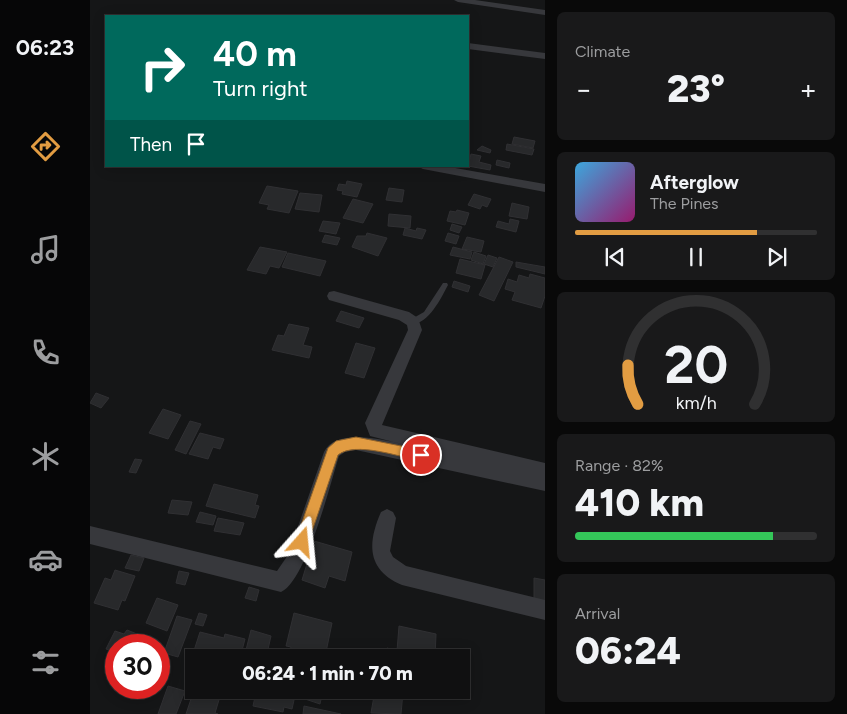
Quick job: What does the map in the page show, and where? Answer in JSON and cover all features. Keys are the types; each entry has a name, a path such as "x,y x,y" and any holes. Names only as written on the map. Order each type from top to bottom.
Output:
{"street":[{"path":"458,0 544,13"},
{"path":"469,46 544,56"},
{"path":"428,167 544,188"},
{"path":"334,296 404,316 413,322 415,330 373,423 376,431 544,472"},
{"path":"90,534 282,582 296,560 332,452 341,445 356,443 386,447 544,483"},
{"path":"387,518 379,550 382,560 393,570 402,575 544,610"}],"lane":[{"path":"413,322 427,314 445,285"}],"building":[{"path":"514,137 535,141 533,148 512,144"},
{"path":"507,144 534,149 532,155 506,150"},
{"path":"482,146 491,150 490,153 477,150"},
{"path":"471,154 481,156 479,162 491,165 490,170 469,166"},
{"path":"497,160 510,163 509,168 496,165"},
{"path":"347,181 362,184 357,197 342,194 343,191 337,190 339,184 346,185"},
{"path":"267,186 298,191 289,213 267,209 269,205 259,203"},
{"path":"389,188 404,190 402,202 386,200"},
{"path":"300,193 322,195 319,212 295,209"},
{"path":"474,194 491,199 487,207 482,205 480,209 468,205"},
{"path":"353,199 373,204 363,223 343,218"},
{"path":"512,203 529,207 527,219 509,216"},
{"path":"457,210 469,213 465,225 447,221 450,211 456,212"},
{"path":"389,214 411,216 410,228 388,226"},
{"path":"510,219 519,221 516,232 496,227 498,221 509,224"},
{"path":"323,221 340,223 336,234 319,231"},
{"path":"452,224 462,227 459,233 450,230"},
{"path":"405,228 416,231 417,228 426,230 422,239 403,235"},
{"path":"367,233 387,238 378,256 352,247 357,236 366,236"},
{"path":"448,233 459,236 456,244 445,241"},
{"path":"325,235 340,238 337,245 322,242"},
{"path":"467,237 484,241 481,252 462,249"},
{"path":"260,247 287,252 279,268 270,266 266,274 247,270"},
{"path":"453,247 472,252 470,259 450,255"},
{"path":"474,252 486,256 483,264 471,260"},
{"path":"288,253 326,261 320,276 282,267"},
{"path":"488,255 497,258 493,267 484,264"},
{"path":"499,257 513,262 494,301 479,295"},
{"path":"460,259 485,265 481,279 456,273"},
{"path":"516,262 545,267 545,274 516,267"},
{"path":"530,274 545,278 545,296 541,308 512,300 515,292 505,289 508,279 517,282 519,275 529,278"},
{"path":"454,281 470,286 468,292 452,287"},
{"path":"341,311 364,318 359,328 336,321"},
{"path":"289,324 309,328 303,345 312,347 309,358 272,350 278,335 284,336"},
{"path":"356,343 375,348 364,378 345,373"},
{"path":"96,393 109,398 101,408 90,403"},
{"path":"163,409 181,415 168,439 149,433"},
{"path":"190,421 201,424 186,454 175,450"},
{"path":"200,433 224,439 220,449 213,447 208,459 189,454"},
{"path":"135,459 142,460 136,473 129,472"},
{"path":"214,484 258,495 255,505 259,506 255,518 206,506"},
{"path":"172,500 192,502 188,515 168,513"},
{"path":"200,512 216,516 213,525 196,522"},
{"path":"218,518 244,523 240,535 214,531"},
{"path":"314,541 352,552 345,581 329,576 325,588 302,580"},
{"path":"131,555 144,558 139,571 125,568"},
{"path":"115,570 135,576 125,601 122,600 118,610 94,603 105,578 111,580"},
{"path":"179,571 189,573 185,585 176,583"},
{"path":"534,578 545,580 545,605 534,602"},
{"path":"249,587 259,590 256,601 245,598"},
{"path":"157,598 178,605 167,631 146,623"},
{"path":"199,613 207,615 203,626 195,624"},
{"path":"294,613 332,623 327,649 290,649 291,647 286,646"},
{"path":"177,616 192,620 178,657 170,655 170,636"},
{"path":"399,626 436,634 435,649 397,649"},
{"path":"127,630 137,634 124,634"},
{"path":"251,630 271,636 268,649 246,649"},
{"path":"115,631 124,634 114,634"},
{"path":"200,632 224,638 225,634 245,639 242,649 194,649"},
{"path":"170,687 185,691 176,714 158,714 163,699 170,699"},
{"path":"191,699 219,699 215,713 218,714 186,714"},
{"path":"254,699 294,700 292,709 284,707 283,712 253,706"},
{"path":"305,699 321,699 320,704"},
{"path":"373,699 402,699 401,714 371,713"},
{"path":"304,706 341,714 303,714"}],"route":[{"path":"302,542 332,452 341,445 356,443 386,447 421,455"}]}
